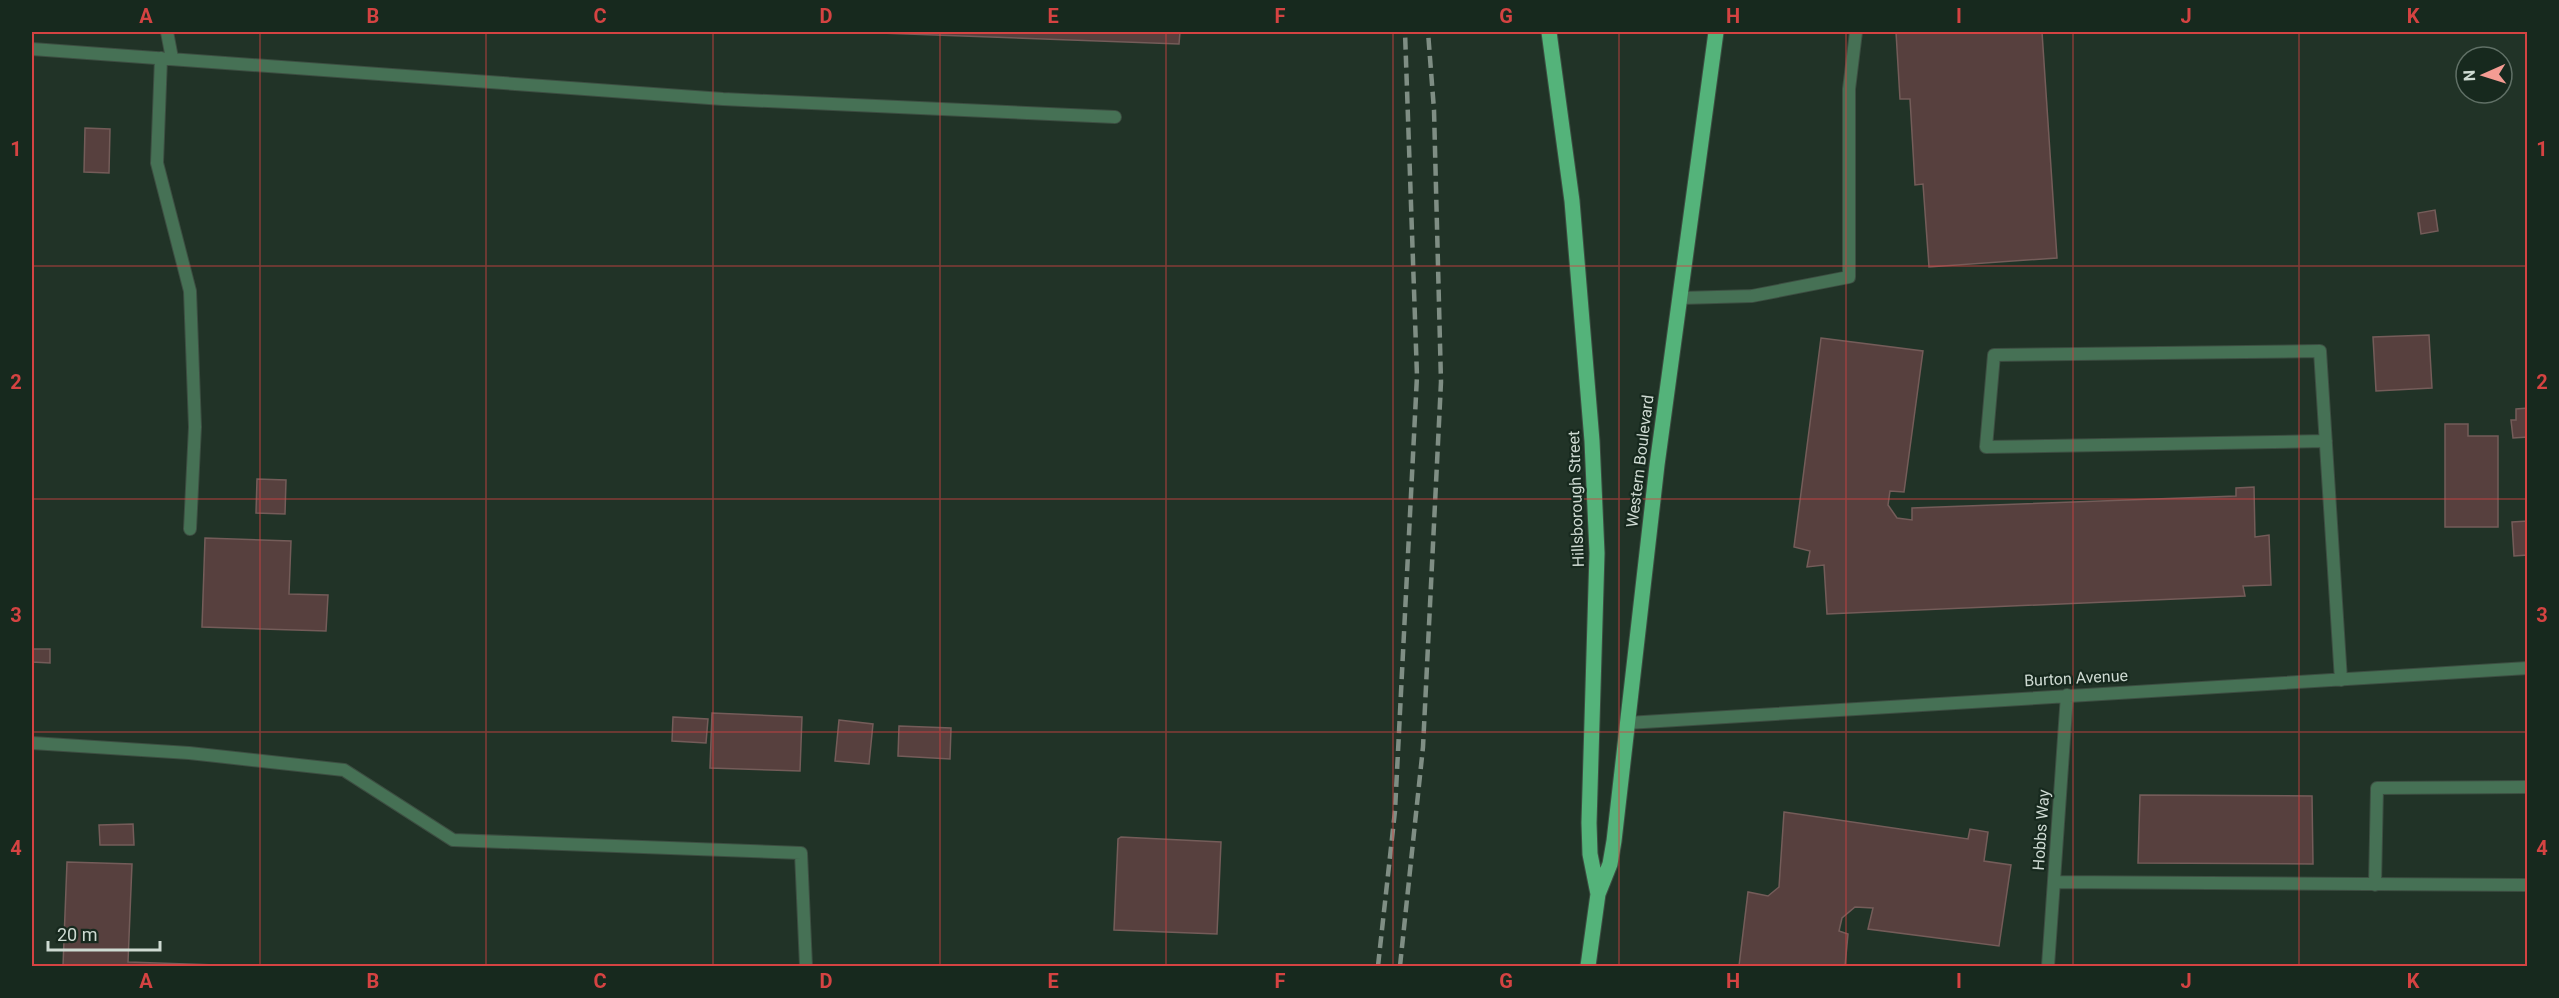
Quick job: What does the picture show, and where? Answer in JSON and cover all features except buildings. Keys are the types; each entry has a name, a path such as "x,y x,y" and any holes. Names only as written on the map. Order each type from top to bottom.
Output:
{"main road":[{"name":"Hillsborough Street","path":"1549,32 1572,201 1592,441 1597,553 1589,823 1590,854 1598,894 1588,966"},
{"name":"Western Boulevard","path":"1598,894 1610,864 1614,840 1657,465 1716,32"}],"street":[{"path":"167,32 167,58 157,163 190,291 195,427 190,529"},
{"path":"1681,298 1752,296 1849,277 1849,89 1856,32"},
{"path":"32,49 723,99 1115,117"},
{"path":"2326,441 1986,447 1994,355 2320,351 2326,441 2341,680"},
{"name":"Burton Avenue","path":"1627,723 2528,668"},
{"name":"Hobbs Way","path":"2048,966 2067,695"},
{"path":"32,744 189,753 344,770 453,840 801,853 806,966"},
{"path":"2375,885 2377,788 2528,787"},
{"path":"2054,882 2528,885"}],"railway":[{"path":"1378,966 1395,811 1417,376 1405,32"},
{"path":"1400,966 1423,747 1441,382 1434,110 1428,32"}]}
